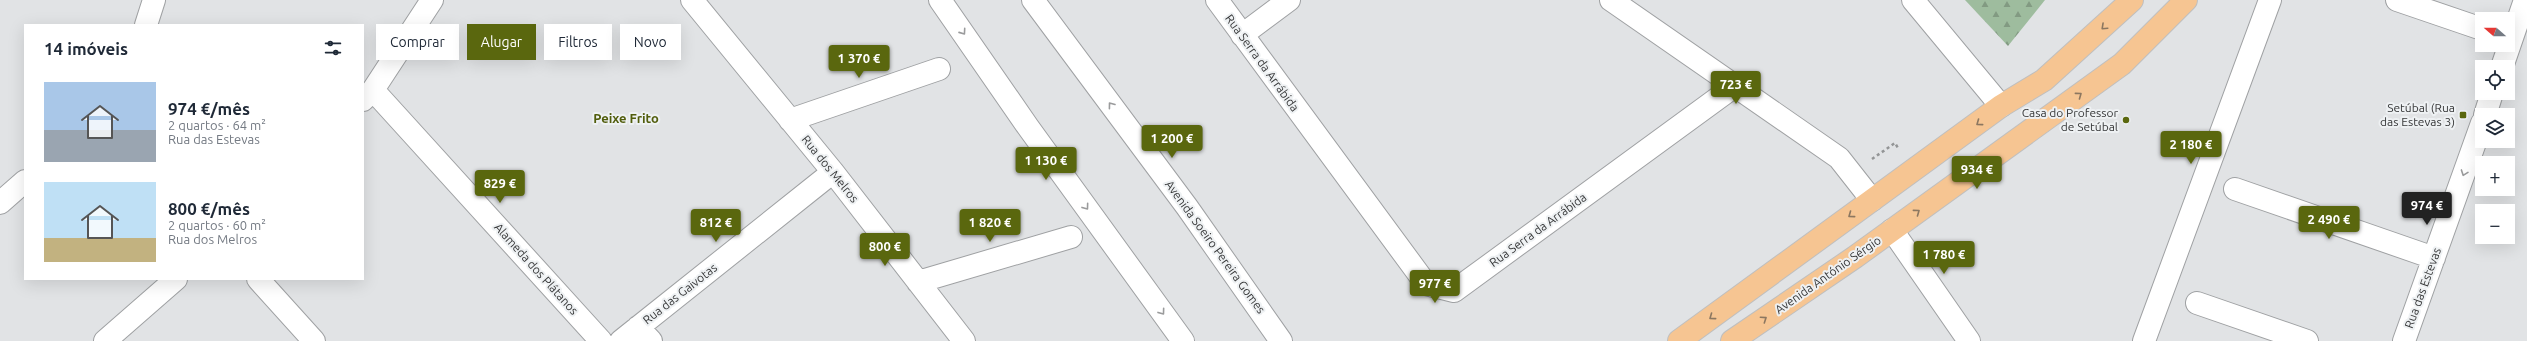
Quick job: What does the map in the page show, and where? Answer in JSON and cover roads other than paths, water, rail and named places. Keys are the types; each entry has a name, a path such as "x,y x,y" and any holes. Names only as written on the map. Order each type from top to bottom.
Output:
{"main road":[{"path":"1679,341 2001,106 2044,80 2132,0"},
{"name":"Avenida António Sérgio","path":"1732,341 1892,230 2122,64 2186,0"}],"street":[{"path":"146,24 154,0"},
{"path":"368,95 432,0"},
{"name":"Rua dos Melros","path":"692,0 834,172 964,341"},
{"path":"940,0 1028,127 1183,341"},
{"name":"Avenida Soeiro Pereira Gomes","path":"1033,0 1187,207 1281,341"},
{"name":"Rua Serra da Arrábida","path":"1217,0 1426,284 1454,291 1736,85"},
{"path":"1242,35 1289,0"},
{"path":"1611,0 1736,85 1839,158 1872,200"},
{"path":"1913,0 2001,106"},
{"path":"2144,341 2270,0"},
{"path":"2397,0 2475,27"},
{"path":"2515,25 2525,0"},
{"path":"790,120 939,69"},
{"name":"Alameda dos Plátanos","path":"368,95 601,341"},
{"name":"Rua das Estevas","path":"2404,341 2475,143"},
{"name":"Rua das Gaivotas","path":"620,341 644,334 834,172"},
{"path":"0,203 24,182"},
{"path":"2235,189 2434,258"},
{"path":"1892,230 1969,341"},
{"path":"918,282 1072,236"},
{"path":"105,341 175,280"},
{"path":"259,280 314,341"},
{"path":"2197,303 2307,341"}],"place":[{"name":"Setúbal (Rua das Estevas 3)","path":"2463,115"},
{"name":"Casa do Professor de Setúbal","path":"2126,120"}],"district":[{"name":"Peixe Frito","path":"626,118"}]}
